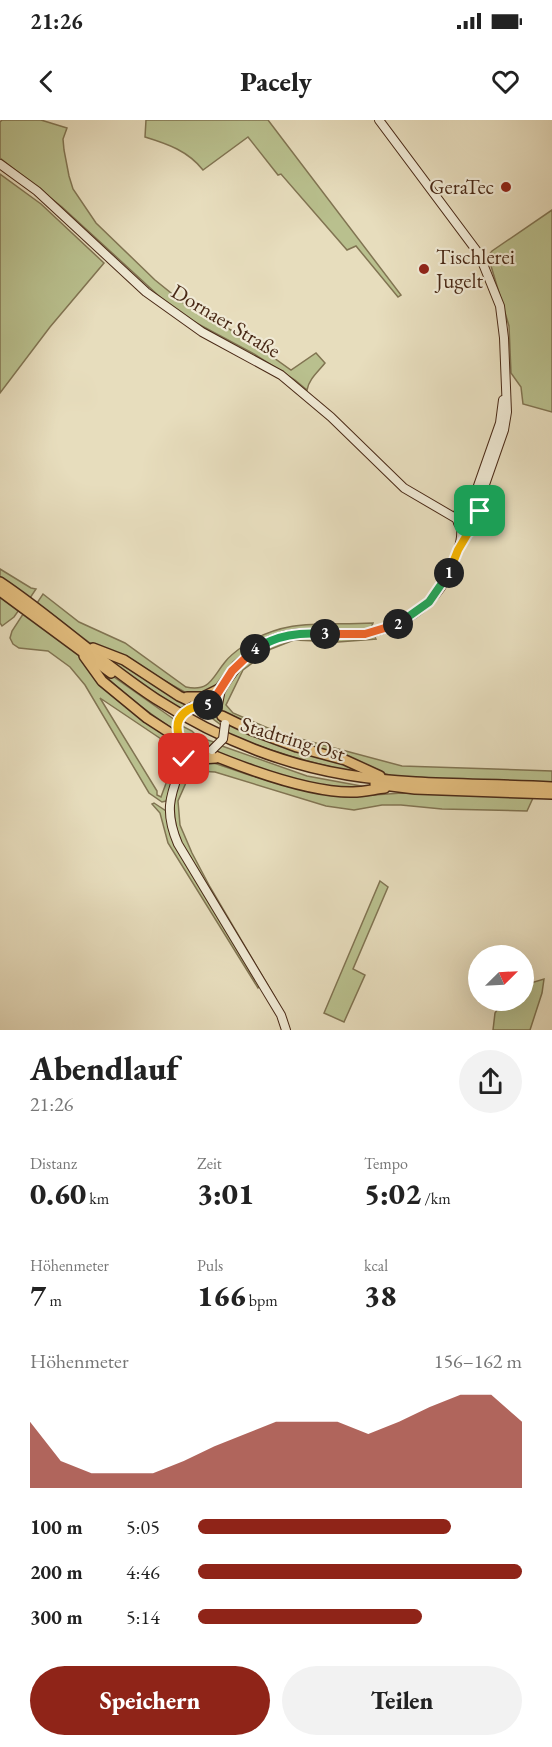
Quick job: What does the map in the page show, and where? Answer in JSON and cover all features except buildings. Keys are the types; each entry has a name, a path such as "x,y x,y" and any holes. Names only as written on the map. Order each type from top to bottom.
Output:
{"highway":[{"name":"Stadtring Ost","path":"0,582 81,646"},
{"name":"Stadtring Ost","path":"0,591 154,698 202,726 273,756 318,769 390,783 552,794"},
{"path":"81,646 124,660 179,696 199,705"},
{"path":"81,646 102,681 147,718 182,740"},
{"path":"179,696 203,697 221,688"},
{"path":"221,717 297,747 352,763 390,783"},
{"path":"180,770 208,753 274,777 335,791 352,792 390,783"},
{"name":"Stadtring Ost","path":"390,783 552,787"}],"main road":[{"path":"373,120 469,247 486,281 495,310 503,404 496,436 473,500 457,519 461,527 458,550"},
{"path":"286,1030 281,1015 178,844 172,829 169,807 171,793 186,752 178,725 180,717 199,705 212,702 232,671 248,654 279,637 308,632 365,634 407,619 429,602 447,578 458,550 471,531 481,523 481,496 504,430 507,412 504,338 500,306 483,262 475,248 379,120"},
{"name":"Dornaer Straße","path":"0,164 37,191 146,292 202,332 281,375 331,417 404,488 457,519"},
{"name":"Dornaer Straße","path":"435,506 465,507"},
{"path":"465,507 475,507 480,511"},
{"path":"461,527 471,531"},
{"path":"180,770 191,755 208,753 223,739 221,688"},
{"path":"199,705 221,717"},
{"path":"182,740 208,753"}],"green space":[{"path":"2,120 41,120 67,128 63,139 69,176 73,189 96,223 155,280 191,309 246,338 291,370 316,353 325,363 312,379 307,390 254,354 187,318 160,297 62,207 0,158 0,122"},
{"path":"146,120 268,120 401,295 398,297 356,246 347,250 281,174 278,175 248,137 203,170 177,149 145,137"},
{"path":"0,174 41,204 104,263 50,327 0,393"},
{"path":"552,210 552,412 523,404 521,387 511,373 509,326 488,256"},
{"path":"0,569 36,589 30,598 0,577"},
{"path":"0,594 21,607 14,617 2,626 0,623"},
{"path":"43,594 79,622 125,643 186,687 194,688 205,686 227,659 262,635 308,624 373,623 370,630 354,632 318,630 252,647 233,662 212,690 206,694 190,695 115,653 90,643 37,603"},
{"path":"25,611 79,654 89,668 180,745 182,756 166,801 162,802 149,793 85,685 70,667 48,651 19,648 10,638","holes":["100,698 170,745 175,757 161,797 157,795 157,791"]},
{"path":"374,635 376,639 338,642 294,640 271,649 243,670 226,705 233,713 282,734 402,766 552,771 552,784 395,777 277,738 225,715 221,703 223,696 242,666 257,652 274,643 292,638"},
{"path":"100,653 118,659 188,703 179,709"},
{"path":"94,663 175,720 174,730 121,691"},
{"path":"199,708 213,713 221,725 209,716 192,711"},
{"path":"229,723 347,764 369,775 297,758 245,741 228,734"},
{"path":"182,726 198,737 214,742 207,748 189,743 182,732"},
{"path":"222,746 307,776 372,788 332,787 292,779 215,752"},
{"path":"211,762 252,776 345,797 402,793 533,798 527,811 442,809 401,805 382,805 354,810 326,806 215,772 198,771 189,776 178,801 180,825 210,887 276,999 182,844 179,835 174,802 179,782 193,766"},
{"path":"152,804 166,811 171,836 261,984 258,988 168,843 160,813"},
{"path":"380,881 388,887 353,969 365,975 344,1022 324,1013"},
{"path":"544,979 530,1030 493,1030 496,1011 534,1011 534,982"}],"place":[{"name":"GeraTec","path":"506,187"},
{"name":"Tischlerei Jugelt","path":"424,269"}],"route":[{"path":"184,759 186,749 178,729 180,717 193,706 207,705 212,702 232,671 252,650 287,635 308,632 365,634 376,632 407,619 429,602 447,578 458,550 468,533 481,523 480,511"}]}
